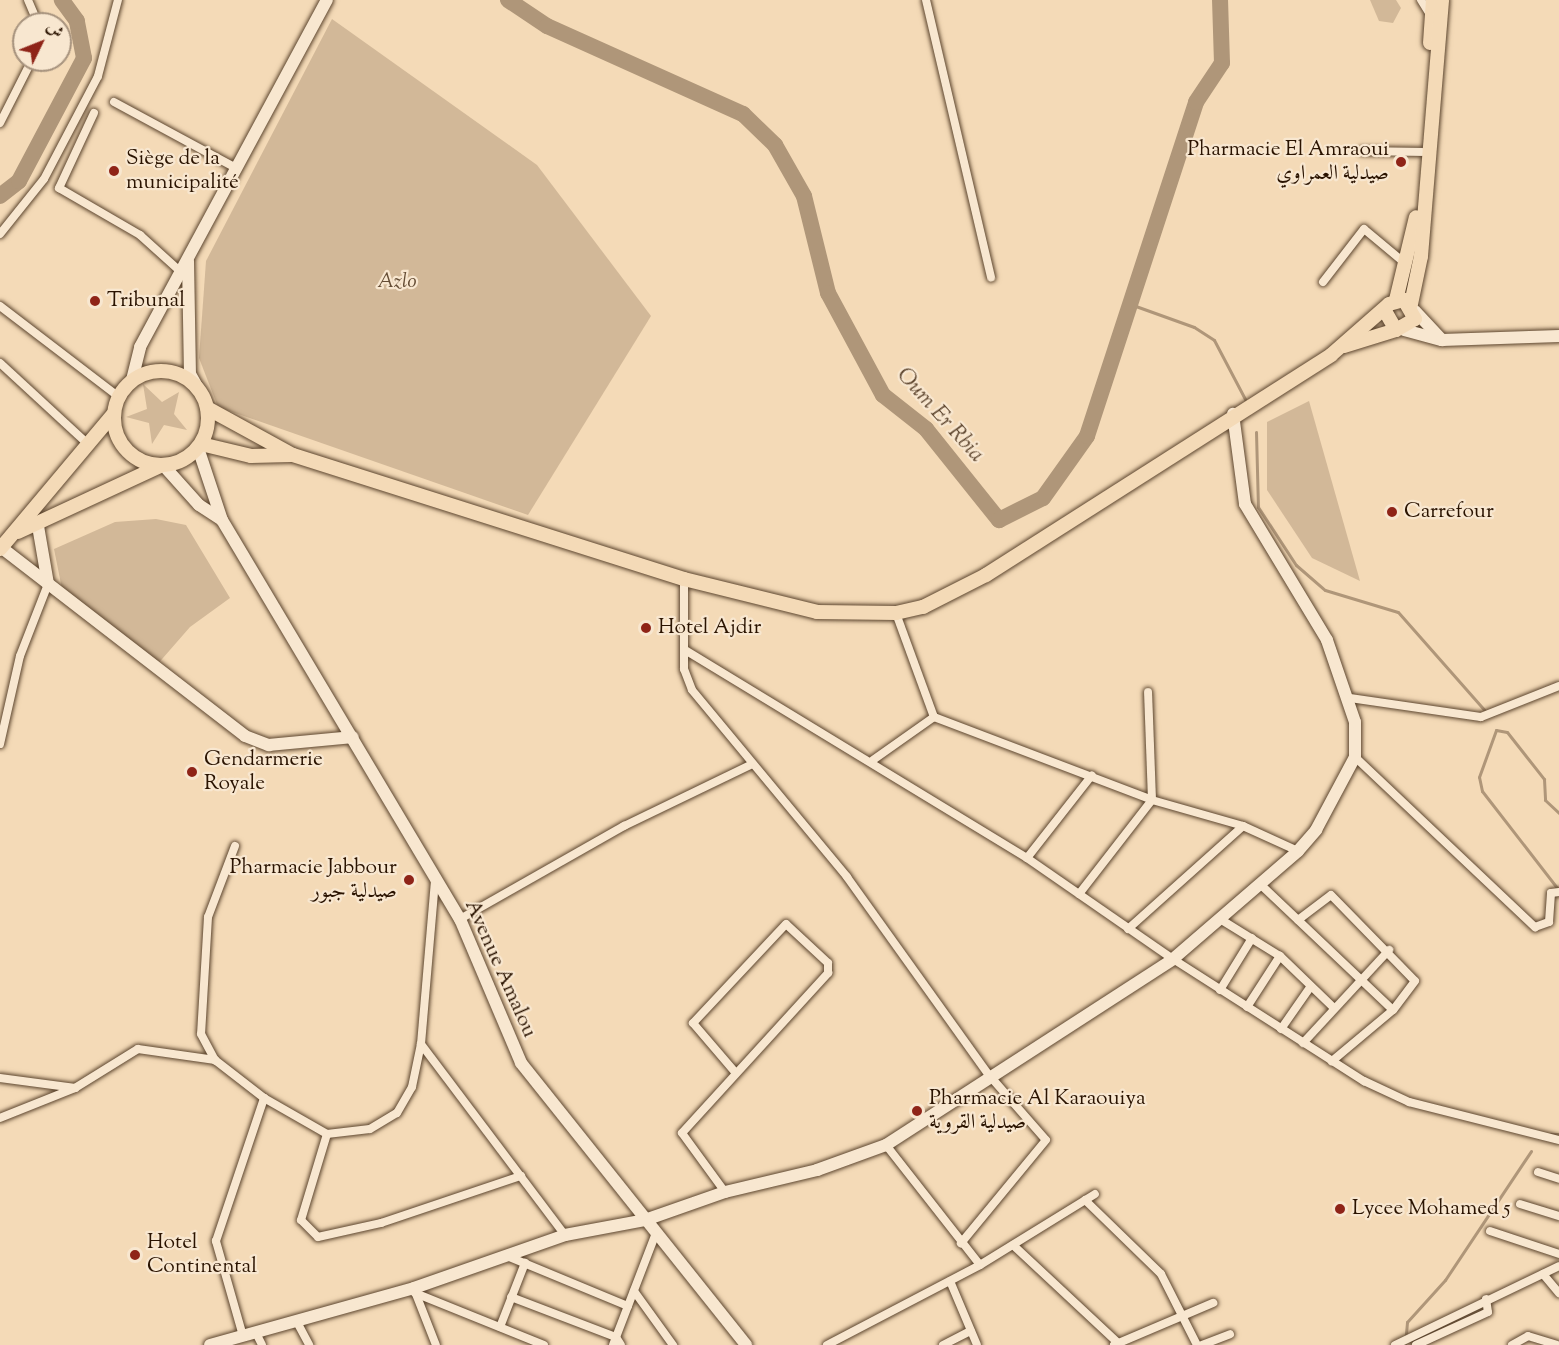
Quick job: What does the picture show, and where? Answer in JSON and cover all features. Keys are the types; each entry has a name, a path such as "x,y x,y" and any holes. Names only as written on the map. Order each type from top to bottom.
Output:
{"main road":[{"path":"1344,346 1400,330 1413,308 1421,256 1434,58 1436,17 1433,0"},
{"path":"1436,17 1442,0"},
{"path":"207,408 292,455 684,579 817,612 896,613 923,608 986,575 1233,414 1344,346 1396,300 1406,264 1434,58"},
{"path":"1396,300 1413,308"},
{"path":"1385,311 1400,330"},
{"path":"1,548 18,532 114,413 118,397 132,380 160,371 181,376 199,390 207,408 200,446"},
{"path":"114,413 126,450 162,466"},
{"path":"18,532 38,526 96,492 162,466 200,446 251,456 292,455"}],"street":[{"path":"0,234 44,179 98,76 118,0"},
{"path":"132,380 140,347 327,0"},
{"path":"926,0 991,278"},
{"path":"1421,0 1436,17"},
{"path":"0,123 26,72"},
{"path":"114,102 236,168"},
{"path":"94,114 59,188 140,235 181,272"},
{"path":"1362,152 1422,152"},
{"path":"1323,282 1364,229 1406,264"},
{"path":"188,257 190,374 199,390"},
{"path":"0,306 118,397"},
{"path":"1413,308 1442,340"},
{"path":"1400,330 1442,340 1559,336"},
{"path":"0,363 89,445"},
{"path":"210,1345 415,1290 565,1235 645,1220 725,1192 817,1170 886,1145 989,1075 1173,959 1298,851 1316,830 1355,757 1350,698 1297,585 1245,504 1233,414"},
{"path":"200,446 222,520"},
{"path":"162,466 199,505 222,520"},
{"name":"Avenue Amalou","path":"222,520 353,736 435,880 460,919 521,1063 746,1345"},
{"path":"0,744 20,656 48,584 38,526"},
{"path":"1,548 257,742 330,742 353,736"},
{"path":"684,579 685,650 692,690 750,765 848,877 989,1075 1046,1140 962,1243"},
{"path":"896,613 934,717 1092,775 1152,800 1244,826 1298,851"},
{"path":"685,650 873,760 1027,858 1173,959 1332,1061 1409,1102 1532,1136 1559,1140"},
{"path":"1350,698 1487,716 1559,686"},
{"path":"1079,894 1152,800 1148,692"},
{"path":"873,760 934,717"},
{"path":"1355,757 1536,927 1549,922 1557,891"},
{"path":"460,919 624,826 750,765"},
{"path":"1027,858 1092,775"},
{"path":"1128,929 1244,826"},
{"path":"235,846 208,917 201,1034 215,1060 264,1098 327,1134 370,1129 397,1113 412,1087 421,1044 435,880"},
{"path":"1260,884 1393,1010"},
{"path":"1298,920 1331,895 1389,950 1415,981 1393,1010 1332,1061"},
{"path":"1220,919 1280,956 1333,1007"},
{"path":"725,1192 682,1133 830,970 786,924 693,1023 735,1072"},
{"path":"1220,990 1252,938"},
{"path":"1303,1043 1359,977 1389,950"},
{"path":"1247,1007 1280,956"},
{"path":"1281,1029 1311,986"},
{"path":"421,1044 565,1235"},
{"path":"0,1118 75,1088 138,1049 215,1060"},
{"path":"0,1078 75,1088"},
{"path":"262,1345 250,1334 216,1241 264,1098"},
{"path":"327,1134 301,1220 318,1237 381,1223 521,1176"},
{"path":"886,1145 980,1265"},
{"path":"1538,1172 1559,1179"},
{"path":"827,1345 980,1265 1095,1194"},
{"path":"1085,1200 1161,1274 1197,1345"},
{"path":"1520,1204 1559,1216"},
{"path":"1490,1231 1559,1254"},
{"path":"511,1297 617,1342 656,1233"},
{"path":"1012,1245 1116,1344 1131,1342 1213,1303"},
{"path":"507,1256 628,1306"},
{"path":"500,1327 525,1263"},
{"path":"1397,1342 1559,1266"},
{"path":"1543,1274 1559,1293"},
{"path":"950,1281 977,1345"},
{"path":"415,1290 544,1345"},
{"path":"415,1290 436,1345"},
{"path":"634,1292 673,1345"},
{"path":"1416,1345 1488,1312 1486,1299"},
{"path":"297,1322 309,1345"},
{"path":"943,1345 971,1331"},
{"path":"1206,1344 1230,1334"},
{"path":"1512,1345 1528,1336 1558,1342"}],"green space":[{"path":"1370,0 1396,0 1401,8 1393,23 1379,21"},
{"name":"Azlo","path":"332,19 537,165 651,316 528,515 218,407 199,358 206,261"},
{"path":"143,384 162,402 179,392 174,414 187,430 164,425 152,444 149,423 126,417 147,409"},
{"path":"1309,401 1360,581 1312,558 1267,490 1267,422"},
{"path":"156,519 186,525 230,598 190,627 156,666 62,589 54,549 115,522"}],"waterway":[{"name":"Oum Er Rbia","path":"0,196 19,181 84,58 77,21 62,0"},
{"name":"Oum Er Rbia","path":"508,0 547,26 743,114 775,145 804,196 828,293 883,395 926,429 999,520 1043,498 1087,436 1196,102 1222,63 1220,0"},
{"path":"1130,304 1194,327 1214,340 1245,399"},
{"path":"1256,432 1258,507 1296,565 1325,590 1398,612 1487,713"},
{"path":"1558,889 1482,791 1479,777 1496,730 1507,732 1544,779 1545,800 1559,813"},
{"path":"1550,1134 1559,1134"},
{"path":"1405,1345 1407,1322 1445,1280 1531,1151"}],"place":[{"name":"Pharmacie El Amraoui صيدلية العمراوي","path":"1401,162"},
{"name":"Siège de la municipalité","path":"114,171"},
{"name":"Tribunal","path":"95,301"},
{"name":"Carrefour","path":"1392,512"},
{"name":"Hotel Ajdir","path":"646,628"},
{"name":"Gendarmerie Royale","path":"192,772"},
{"name":"Pharmacie Jabbour صيدلية جبور","path":"409,880"},
{"name":"Pharmacie Al Karaouiya صيدلية القروية","path":"917,1111"},
{"name":"Lycee Mohamed 5","path":"1340,1209"},
{"name":"Hotel Continental","path":"135,1255"}]}
